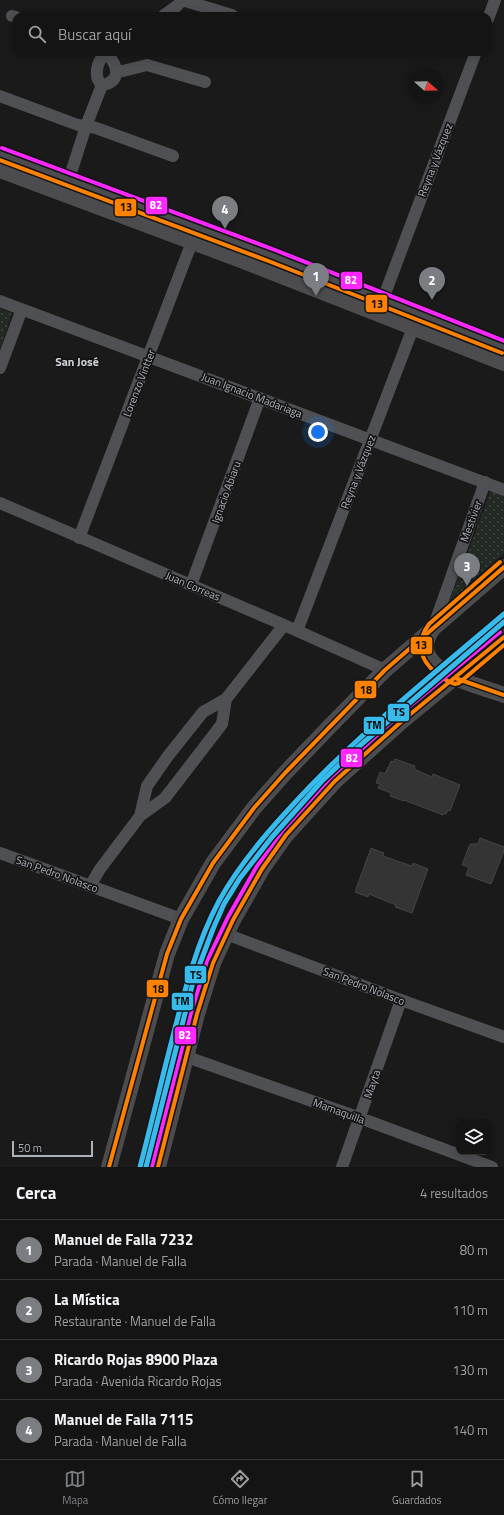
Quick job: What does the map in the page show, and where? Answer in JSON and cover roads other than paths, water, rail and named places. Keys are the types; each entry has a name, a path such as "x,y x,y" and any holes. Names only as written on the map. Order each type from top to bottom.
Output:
{"main road":[{"path":"0,154 69,179 195,234 380,306 416,321 504,363"},
{"path":"0,170 195,234"},
{"path":"416,321 504,347"},
{"path":"109,1167 167,954 181,919 196,890 213,863 254,808 300,757 385,670 504,567"},
{"path":"433,628 426,645 428,654 440,669 455,678 504,695"},
{"path":"158,1167 197,1014 213,963 242,901 262,869 301,816 323,793 402,721 504,637"}],"street":[{"path":"168,12 182,0 222,12"},
{"path":"491,12 495,0"},
{"path":"102,85 98,78 97,71 98,63 105,56"},
{"path":"69,179 86,126 102,85 109,82 116,76 117,71 113,60 109,56"},
{"name":"Reyna y Vázquez","path":"380,306 474,56"},
{"path":"117,71 147,65 205,82"},
{"path":"0,96 78,125 96,128 173,156"},
{"name":"Lorenzo Vintter","path":"79,538 195,234"},
{"name":"Juan Ignacio Madariaga","path":"0,301 504,490"},
{"path":"0,368 22,309"},
{"name":"Reyna y Vázquez","path":"298,631 416,321"},
{"name":"Ignacio Abiaru","path":"191,585 260,398"},
{"name":"Mestivier","path":"433,628 486,482"},
{"name":"Juan Correas","path":"0,503 385,670"},
{"path":"140,816 147,786 168,756 203,712 226,699 284,625"},
{"path":"90,886 100,869 140,816 165,798 222,724 226,699"},
{"name":"San Pedro Nolasco","path":"0,853 181,919"},
{"name":"San Pedro Nolasco","path":"226,934 401,1000 504,1036"},
{"name":"Mayta","path":"342,1167 401,1000"},
{"name":"Mamaquilla","path":"186,1057 360,1118 492,1167"}],"place":[{"name":"Manuel de Falla 7115","path":"225,229"},
{"name":"Manuel de Falla 7232","path":"316,296"},
{"name":"La Mística","path":"432,300"},
{"name":"Ricardo Rojas 8900 Plaza","path":"467,586"}],"district":[{"name":"San José","path":"77,361"}]}
